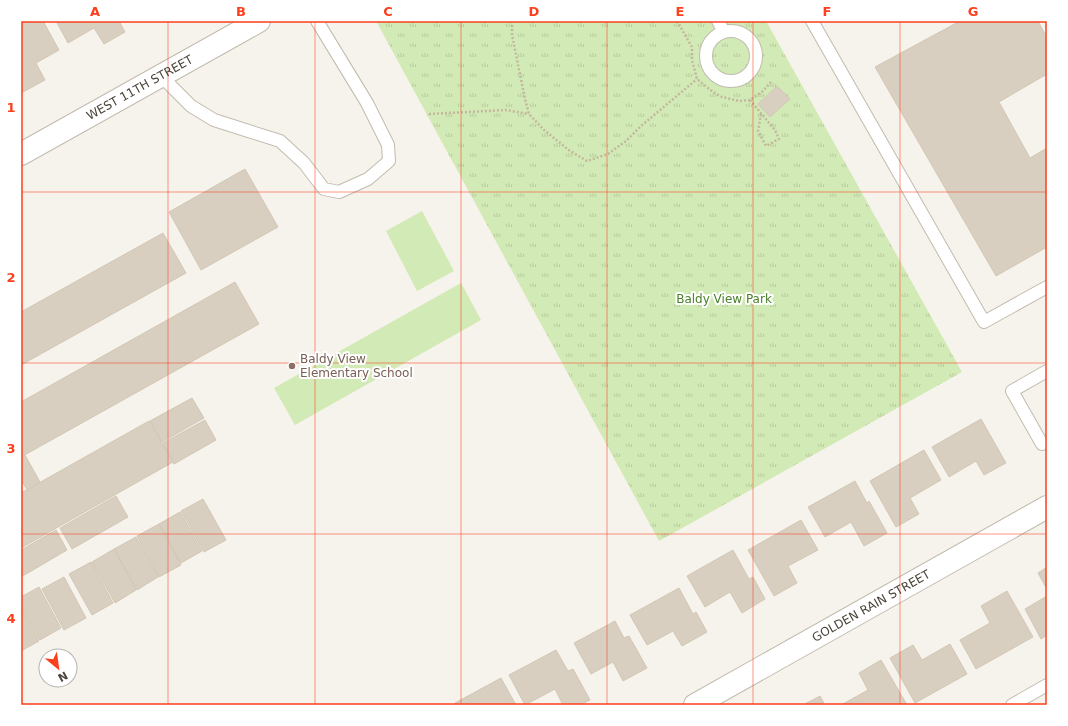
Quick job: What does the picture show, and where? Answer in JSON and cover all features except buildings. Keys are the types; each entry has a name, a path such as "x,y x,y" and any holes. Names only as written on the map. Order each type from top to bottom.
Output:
{"street":[{"name":"WEST 11TH STREET","path":"21,154 259,21"},
{"name":"GOLDEN RAIN STREET","path":"695,705 1047,507"}],"lane":[{"path":"161,76 191,106 214,120 280,141 304,162 324,189 338,192 368,179 389,161 388,145 367,103 317,21"},
{"path":"718,21 724,32"},
{"path":"812,21 984,322 1047,287"},
{"path":"732,31 747,36 753,42 756,50 754,66 750,73 736,81 727,81 719,78 708,66 706,58 707,50 711,42 716,36 724,32 732,31"},
{"path":"1042,444 1012,391 1047,371"},
{"path":"1012,705 1047,685"}],"path":[{"path":"512,21 512,35 529,114 544,130 587,161 608,154 626,141 641,126 697,79"},
{"path":"676,21 692,47 692,60 697,79 713,92 722,97 740,101 750,100 763,91 772,82"},
{"path":"750,100 775,130 779,139 766,146 758,131 761,114"},
{"path":"429,114 506,110 529,114"}],"green space":[{"name":"Baldy View Park","path":"376,21 766,21 962,372 659,541"},
{"path":"422,211 454,271 417,291 386,231"},
{"path":"461,283 481,320 295,425 274,388"}],"place":[{"name":"Baldy View Elementary School","path":"292,366"}]}
